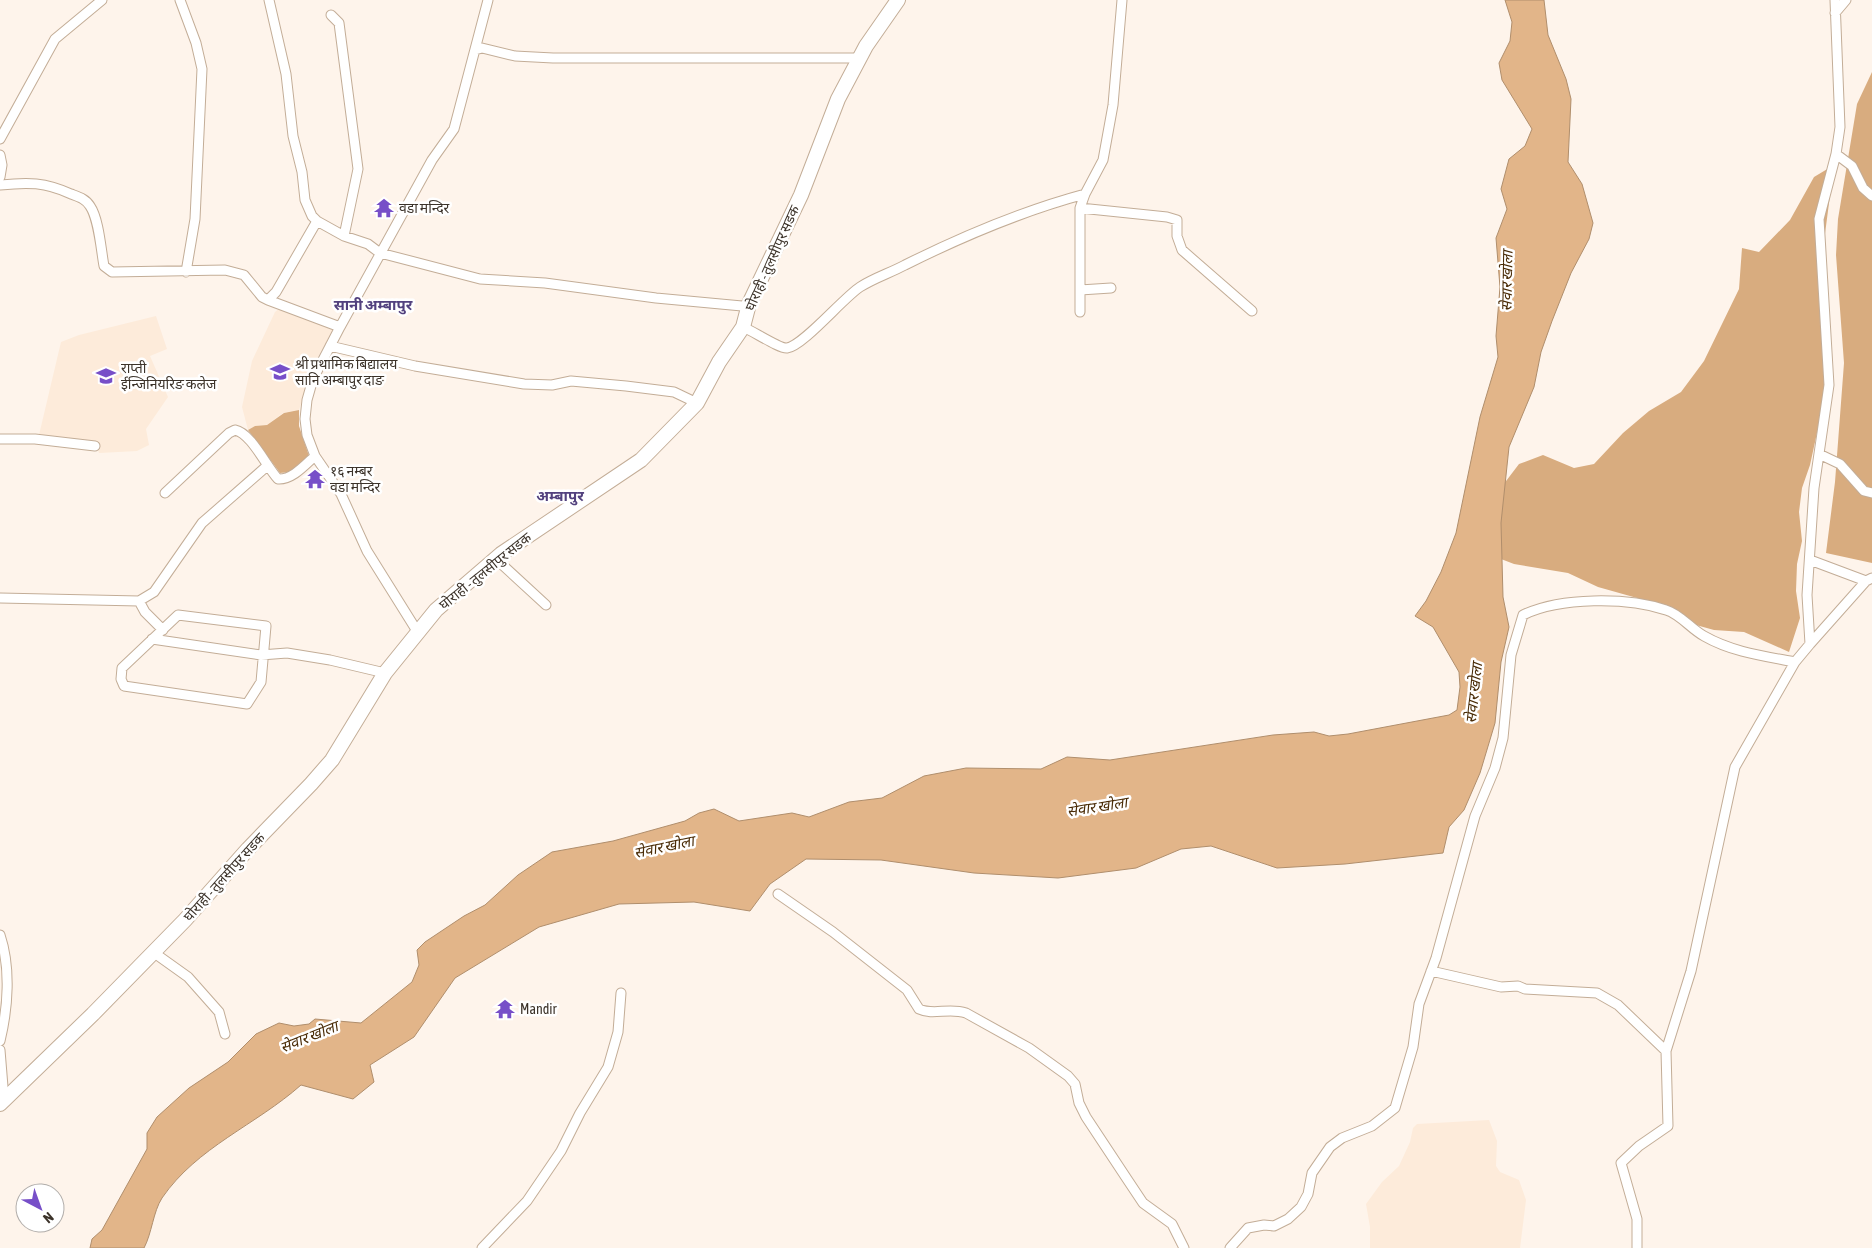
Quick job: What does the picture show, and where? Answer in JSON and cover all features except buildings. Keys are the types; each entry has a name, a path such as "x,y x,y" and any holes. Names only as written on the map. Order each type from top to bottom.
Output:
{"main road":[{"name":"घोराही - तुलसीपुर सडक","path":"1,1101 93,1014 332,760 385,673 417,631 436,610 496,559 641,460 698,403 719,362 743,327 748,304 801,195 838,99 859,58 898,0"}],"street":[{"path":"0,139 55,39 102,0"},
{"path":"180,0 196,42 202,69 195,219 186,272"},
{"path":"269,0 286,74 293,136 302,172 305,200 312,216 317,221 344,236 368,244 380,253 480,280 545,283 656,298 742,306 748,304"},
{"path":"417,631 366,551 341,494 315,456 305,419 307,400 314,379 330,346 380,253 432,160 454,129 488,0"},
{"path":"1080,312 1080,208 1085,194 1103,160 1112,105 1122,0"},
{"path":"1810,644 1807,595 1814,488 1829,385 1819,219 1836,154 1840,127 1835,0"},
{"path":"1835,13 1846,0"},
{"path":"331,15 339,23 358,169 344,236"},
{"path":"475,50 482,48 514,56 553,58 859,58"},
{"path":"1836,154 1852,166 1863,188 1872,196"},
{"path":"0,155 2,165 0,178"},
{"path":"0,185 35,182 54,186 85,199 91,207 94,217 104,266 112,272 226,270 244,275 262,297 340,327"},
{"path":"743,327 758,333 780,347 792,346 860,288 885,274 1018,215 1085,194"},
{"path":"1080,208 1167,216 1177,220 1177,236 1182,250 1252,310"},
{"path":"268,300 276,292 317,221"},
{"path":"1080,290 1111,288"},
{"path":"330,346 415,366 524,384 552,385 571,381 626,386 674,392 698,403"},
{"path":"165,493 229,433 235,430 247,435 266,466 278,479 293,475 315,456"},
{"path":"0,439 35,439 95,446"},
{"path":"1819,454 1840,464 1864,491 1872,493"},
{"path":"0,598 139,601 154,592 202,523 266,466"},
{"path":"496,559 546,605"},
{"path":"1636,1248 1637,1219 1621,1164 1638,1146 1668,1126 1666,1051 1691,971 1735,767 1795,662 1869,579 1810,560"},
{"path":"139,601 145,612 163,630"},
{"path":"1230,1248 1248,1228 1264,1225 1274,1226 1288,1218 1301,1206 1308,1194 1312,1173 1330,1147 1342,1138 1372,1126 1394,1108 1413,1047 1419,1004 1431,971 1475,816 1495,768 1504,738 1511,655 1523,615 1538,608 1567,604 1630,602 1668,610 1703,636 1745,654 1795,662"},
{"path":"178,615 266,626 261,682 247,704 124,686 121,679 122,668 152,638 178,615"},
{"path":"152,638 265,654 296,655 385,673"},
{"path":"778,894 834,932 907,990 920,1010 935,1012 954,1009 966,1014 1029,1048 1068,1076 1075,1084 1079,1103 1086,1117 1143,1203 1172,1224 1184,1248"},
{"path":"0,935 7,990 6,1016 0,1041"},
{"path":"153,952 188,977 218,1012 225,1034"},
{"path":"1431,971 1501,987 1518,986 1525,989 1597,993 1618,1005 1666,1051"},
{"path":"482,1248 527,1201 561,1150 580,1113 608,1067 618,1032 621,993"},
{"path":"0,1050 1,1101"}],"shaded area":[{"path":"1872,72 1872,563 1826,553 1835,482 1844,363 1836,255 1838,219 1857,104"},
{"path":"1834,165 1823,249 1825,396 1810,465 1802,488 1799,512 1802,541 1797,564 1796,591 1800,618 1789,652 1744,632 1714,630 1696,625 1669,607 1598,587 1568,573 1514,564 1501,559 1500,489 1519,464 1543,455 1574,468 1594,464 1623,433 1649,411 1681,392 1704,361 1739,289 1742,248 1759,252 1790,220 1814,177"},
{"name":"श्री प्रथामिक बिद्यालय सानि अम्बापुर दाङ","path":"280,308 333,330 313,366 299,410 283,413 267,425 255,426 248,430 242,407 252,361 275,312"},
{"name":"राप्ती ईन्जिनियरिङ कलेज","path":"156,316 167,349 150,356 168,397 146,429 149,445 137,451 99,453 96,444 39,435 61,342 79,335"},
{"path":"299,410 299,426 309,456 290,472 280,473 248,430 255,426 267,425 284,413"},
{"path":"1489,1120 1497,1141 1496,1166 1500,1172 1519,1180 1526,1200 1520,1248 1370,1248 1370,1227 1366,1204 1382,1182 1399,1166 1410,1142 1413,1128 1417,1124"}],"water":[{"name":"सेवार खोला","path":"1505,0 1544,0 1548,35 1566,79 1571,99 1568,162 1582,184 1593,223 1589,239 1571,273 1552,321 1541,352 1534,387 1509,447 1501,523 1503,597 1509,627 1501,662 1495,723 1480,773 1464,810 1449,827 1443,853 1345,864 1277,868 1211,846 1181,849 1136,868 1058,878 974,873 881,860 806,859 770,884 750,911 694,902 619,904 539,927 455,978 414,1037 370,1065 374,1082 353,1099 301,1085 284,1099 209,1150 176,1180 159,1204 144,1248 90,1248 92,1239 102,1230 147,1149 147,1133 157,1117 189,1088 228,1062 256,1034 279,1023 294,1026 309,1024 315,1019 361,1023 412,982 419,965 417,950 425,942 464,916 485,905 518,875 552,852 613,841 685,821 699,813 714,809 739,821 792,813 809,817 849,802 882,798 924,776 966,768 1041,769 1067,757 1110,760 1273,735 1314,732 1329,736 1348,734 1449,715 1457,710 1460,687 1459,672 1433,627 1415,616 1426,601 1441,572 1456,533 1480,417 1498,357 1496,336 1500,287 1496,238 1507,209 1501,189 1509,159 1525,146 1532,129 1502,80 1499,63 1510,41 1512,22"}],"place":[{"name":"वडा मन्दिर","path":"384,208"},
{"name":"श्री प्रथामिक बिद्यालय सानि अम्बापुर दाङ","path":"280,372"},
{"name":"राप्ती ईन्जिनियरिङ कलेज","path":"106,376"},
{"name":"१६ नम्बर वडा मन्दिर","path":"315,479"},
{"name":"Mandir","path":"505,1009"}],"district":[{"name":"सानी अम्बापुर","path":"373,305"},
{"name":"अम्बापुर","path":"560,496"}]}
